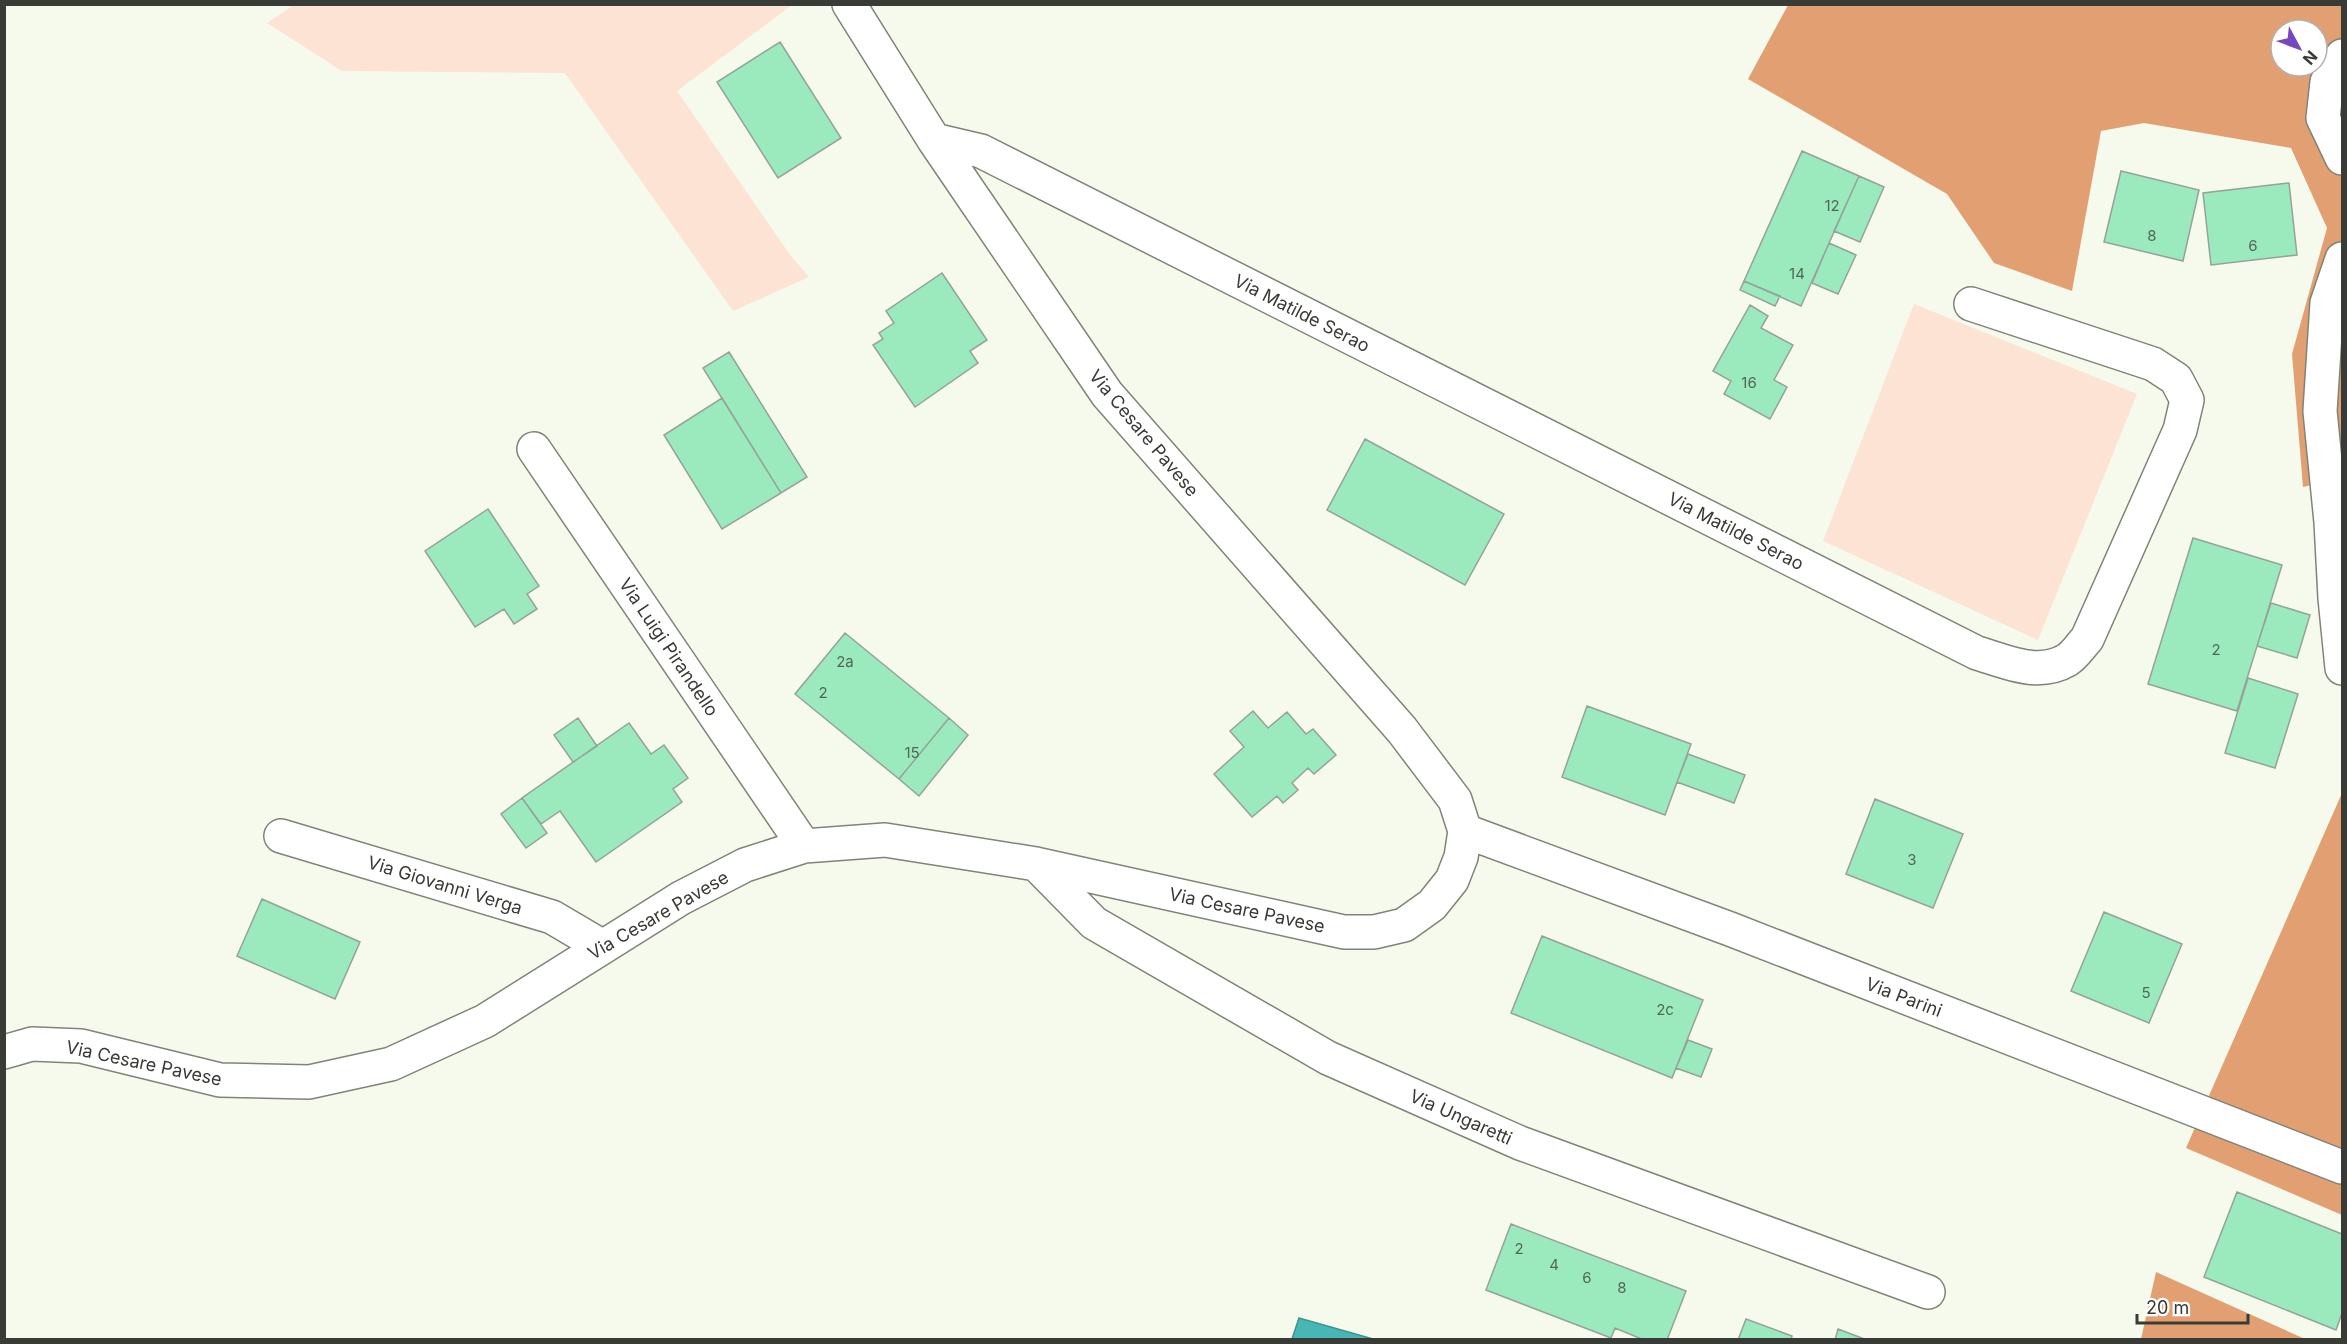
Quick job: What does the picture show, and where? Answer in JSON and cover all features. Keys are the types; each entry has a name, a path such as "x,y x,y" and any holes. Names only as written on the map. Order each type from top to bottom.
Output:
{"street":[{"name":"Via Cesare Pavese","path":"4,1052 32,1044 81,1046 220,1080 309,1082 391,1064 485,1021 681,898 745,865 804,846 885,840 1036,864 1344,932 1374,932 1404,925 1432,905 1452,880 1461,857 1465,831 1455,800 1402,730 1107,394 934,140 849,4"},
{"path":"2343,56 2327,82 2323,118 2343,158"},
{"name":"Via Matilde Serao","path":"934,140 981,151 1977,653 2021,667 2045,669 2069,659 2086,639 2180,430 2187,400 2176,379 2153,364 1971,304"},
{"path":"2343,259 2327,303 2320,411 2343,668"},
{"name":"Via Luigi Pirandello","path":"534,449 804,846"},
{"name":"Via Parini","path":"1465,831 1730,929 2343,1167"},
{"name":"Via Giovanni Verga","path":"281,836 552,917 603,947"},
{"name":"Via Ungaretti","path":"1036,864 1094,923 1328,1058 1520,1143 1928,1292"}],"shaded area":[{"path":"294,5 792,5 677,91 790,255 809,277 733,311 565,73 342,71 267,23"},
{"path":"1788,5 2342,5 2342,478 2303,487 2292,354 2327,228 2291,148 2144,123 2101,131 2072,291 1994,263 1947,194 1748,79"},
{"path":"1914,304 2137,394 2038,640 1823,541"},
{"path":"2342,793 2342,1215 2186,1148"},
{"path":"2156,1272 2305,1339 2141,1339"}],"water":[{"path":"1299,1318 1373,1339 1292,1339"}],"building":[{"path":"780,42 841,138 778,178 717,82"},
{"path":"1802,151 1859,176 1801,306 1744,281"},
{"path":"2121,171 2199,190 2183,261 2104,242"},
{"path":"1859,176 1884,187 1860,242 1834,231"},
{"path":"2289,183 2297,255 2211,265 2203,193"},
{"path":"1829,243 1856,255 1838,294 1812,283"},
{"path":"942,273 987,340 970,351 978,363 915,407 873,345 883,339 879,333 894,323 886,311"},
{"path":"1744,281 1780,296 1775,306 1740,290"},
{"path":"1750,305 1768,316 1761,328 1793,345 1774,380 1787,387 1770,419 1724,394 1731,381 1713,371"},
{"path":"729,352 807,477 781,493 703,368"},
{"path":"722,398 781,493 722,529 664,435"},
{"path":"1365,439 1504,514 1465,585 1327,510"},
{"path":"488,509 539,586 527,594 537,609 514,624 504,609 475,627 425,551"},
{"path":"2193,538 2282,565 2237,711 2148,684"},
{"path":"2271,603 2310,615 2297,658 2257,646"},
{"path":"845,633 949,718 899,779 795,694"},
{"path":"2248,678 2298,694 2275,768 2225,753"},
{"path":"1587,706 1691,744 1665,815 1562,777"},
{"path":"1253,711 1268,728 1287,712 1306,734 1313,729 1336,755 1314,774 1308,768 1292,783 1298,790 1283,803 1277,796 1252,817 1214,774 1244,747 1230,731"},
{"path":"578,718 597,746 573,762 554,735"},
{"path":"949,718 968,735 919,796 899,779"},
{"path":"629,723 651,754 664,745 688,778 673,789 682,802 596,862 560,811 541,824 522,798"},
{"path":"1688,754 1745,775 1734,803 1677,782"},
{"path":"522,798 547,833 526,848 501,814"},
{"path":"1875,799 1963,834 1933,908 1846,874"},
{"path":"262,899 360,942 335,999 237,956"},
{"path":"2104,912 2182,944 2149,1023 2071,991"},
{"path":"1542,936 1703,1000 1672,1078 1511,1013"},
{"path":"1688,1040 1712,1049 1701,1077 1676,1068"},
{"path":"2237,1192 2342,1234 2342,1313 2336,1330 2204,1277"},
{"path":"1511,1224 1686,1291 1667,1340 1644,1340 1615,1328 1611,1338 1486,1290"},
{"path":"1746,1319 1792,1336 1791,1340 1738,1340"},
{"path":"1838,1329 1867,1340 1835,1340"}]}
